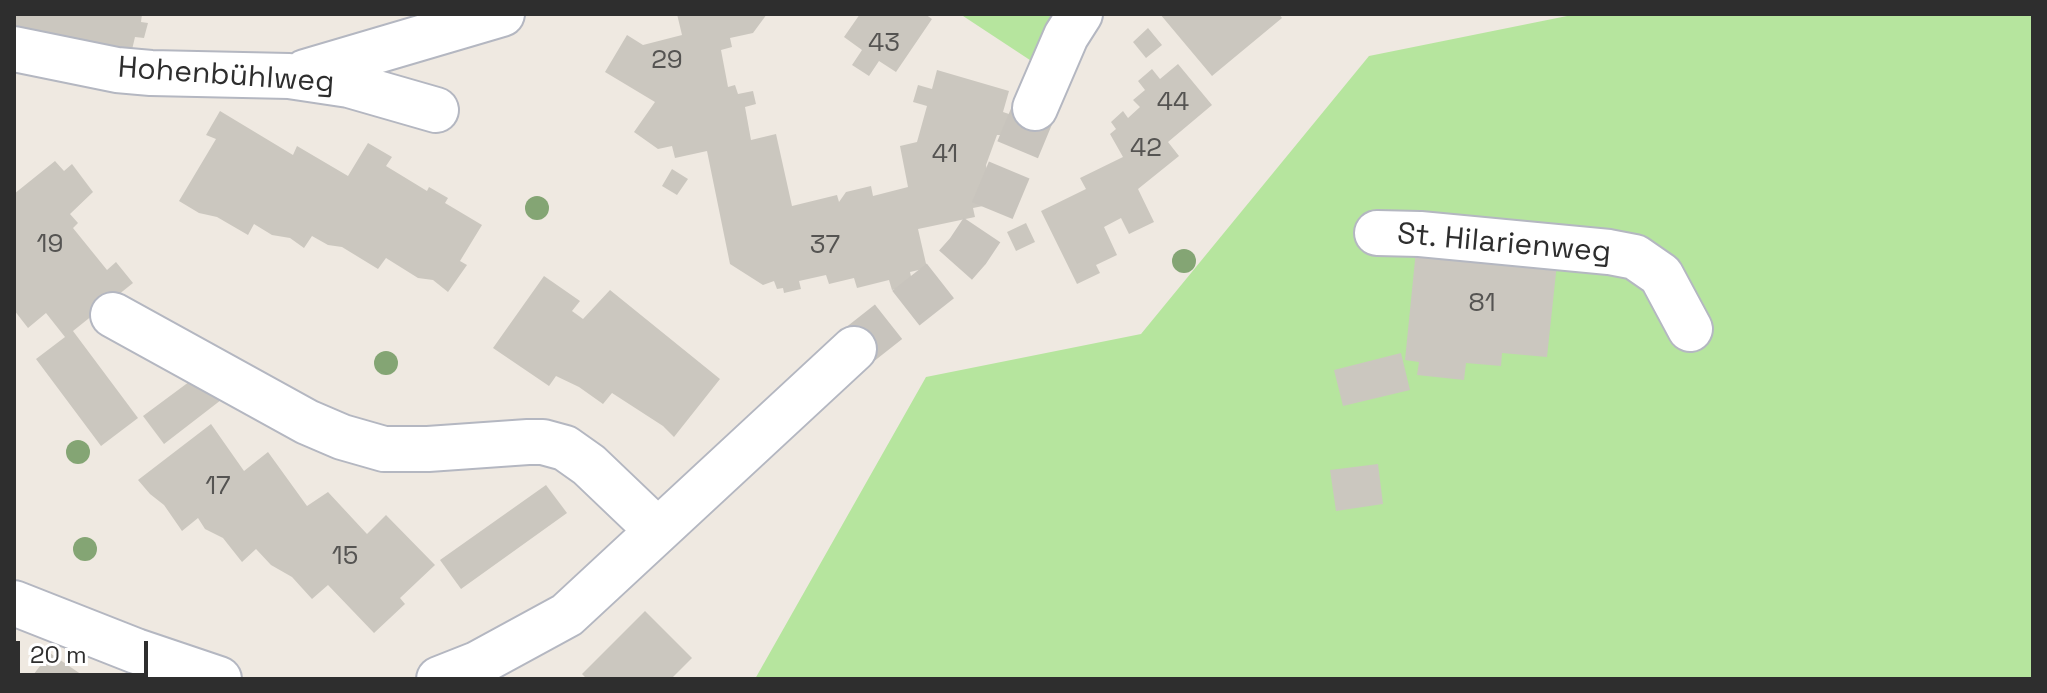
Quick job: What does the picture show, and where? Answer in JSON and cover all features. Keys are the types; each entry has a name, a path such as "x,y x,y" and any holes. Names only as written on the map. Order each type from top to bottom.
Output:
{"street":[{"path":"289,76 502,14"},
{"path":"1035,108 1066,36 1080,14"},
{"name":"Hohenbühlweg","path":"14,49 88,66 127,71 289,76 377,91 436,110"},
{"name":"St. Hilarienweg","path":"1377,233 1420,234 1635,257 1661,275 1690,329"},
{"path":"113,315 307,422 342,437 384,449 528,442 543,442 565,448 589,465 656,529"},
{"path":"439,679 477,664 567,615 656,529 754,444 854,349"},
{"path":"14,603 136,651 219,679"}],"green space":[{"path":"960,14 1064,14 1039,66"},
{"path":"1577,14 2033,14 2033,679 755,679 926,377 1141,334 1369,56"}],"building":[{"path":"14,14 142,14 141,22 148,23 144,38 135,37 131,54 14,38"},
{"path":"677,14 767,14 753,33 730,38 732,47 721,50 728,87 735,85 738,94 753,91 756,104 745,107 751,140 776,134 792,206 837,195 839,202 846,192 871,186 873,196 908,187 900,146 917,142 927,106 913,102 918,85 932,89 937,70 1009,91 1003,112 1012,115 1006,135 997,135 986,165 993,204 973,208 975,217 918,229 927,268 910,272 913,285 892,290 889,280 857,288 854,278 829,284 826,275 799,281 801,289 784,293 783,288 777,289 774,281 763,285 730,264 707,151 675,158 672,146 658,149 634,132 655,102 605,72 627,35 643,45 682,35"},
{"path":"860,14 925,14 932,19 896,72 879,61 869,76 852,65 862,50 844,37"},
{"path":"1160,14 1279,14 1282,18 1212,76"},
{"path":"1148,28 1162,45 1146,58 1133,42"},
{"path":"1178,64 1212,105 1168,142 1179,156 1138,189 1154,222 1129,234 1121,218 1104,227 1117,255 1096,265 1100,273 1077,284 1041,211 1086,189 1080,178 1123,157 1110,134 1116,129 1111,122 1123,111 1128,118 1140,107 1133,100 1145,90 1138,81 1152,69 1160,79"},
{"path":"220,111 293,155 297,146 348,176 368,143 392,157 386,166 427,191 429,187 448,198 445,203 482,225 460,261 467,265 448,292 433,280 418,278 386,258 378,269 342,247 328,245 312,236 304,248 290,238 272,235 254,224 248,235 217,217 199,213 179,201 216,139 206,135"},
{"path":"55,161 64,171 72,164 93,192 70,214 78,223 73,228 107,270 116,262 133,283 73,331 138,418 101,446 36,359 65,337 46,313 28,328 14,310 14,194"},
{"path":"672,169 688,179 677,195 662,186"},
{"path":"1026,223 1035,242 1016,251 1007,232"},
{"path":"1417,240 1558,254 1547,357 1502,353 1501,366 1466,363 1464,380 1417,375 1419,362 1405,360"},
{"path":"544,276 580,301 572,311 583,319 610,290 720,379 674,437 663,426 612,393 603,404 556,376 549,386 493,348"},
{"path":"875,314 891,331 873,348 857,332"},
{"path":"1401,353 1410,390 1343,406 1334,370"},
{"path":"201,373 221,400 164,444 143,416"},
{"path":"211,424 244,471 268,452 307,506 328,492 367,534 386,515 435,565 400,598 405,604 374,633 328,585 312,599 292,577 271,565 256,549 242,562 223,538 205,529 198,518 182,531 164,505 138,480"},
{"path":"1378,464 1383,504 1336,511 1330,470"},
{"path":"546,485 567,513 461,589 440,560"},
{"path":"645,611 692,658 671,679 587,679 582,674"},
{"path":"50,653 88,679 30,679"}],"tunnel":[{"path":"854,349 944,278 968,251 988,221 1035,108"}]}
